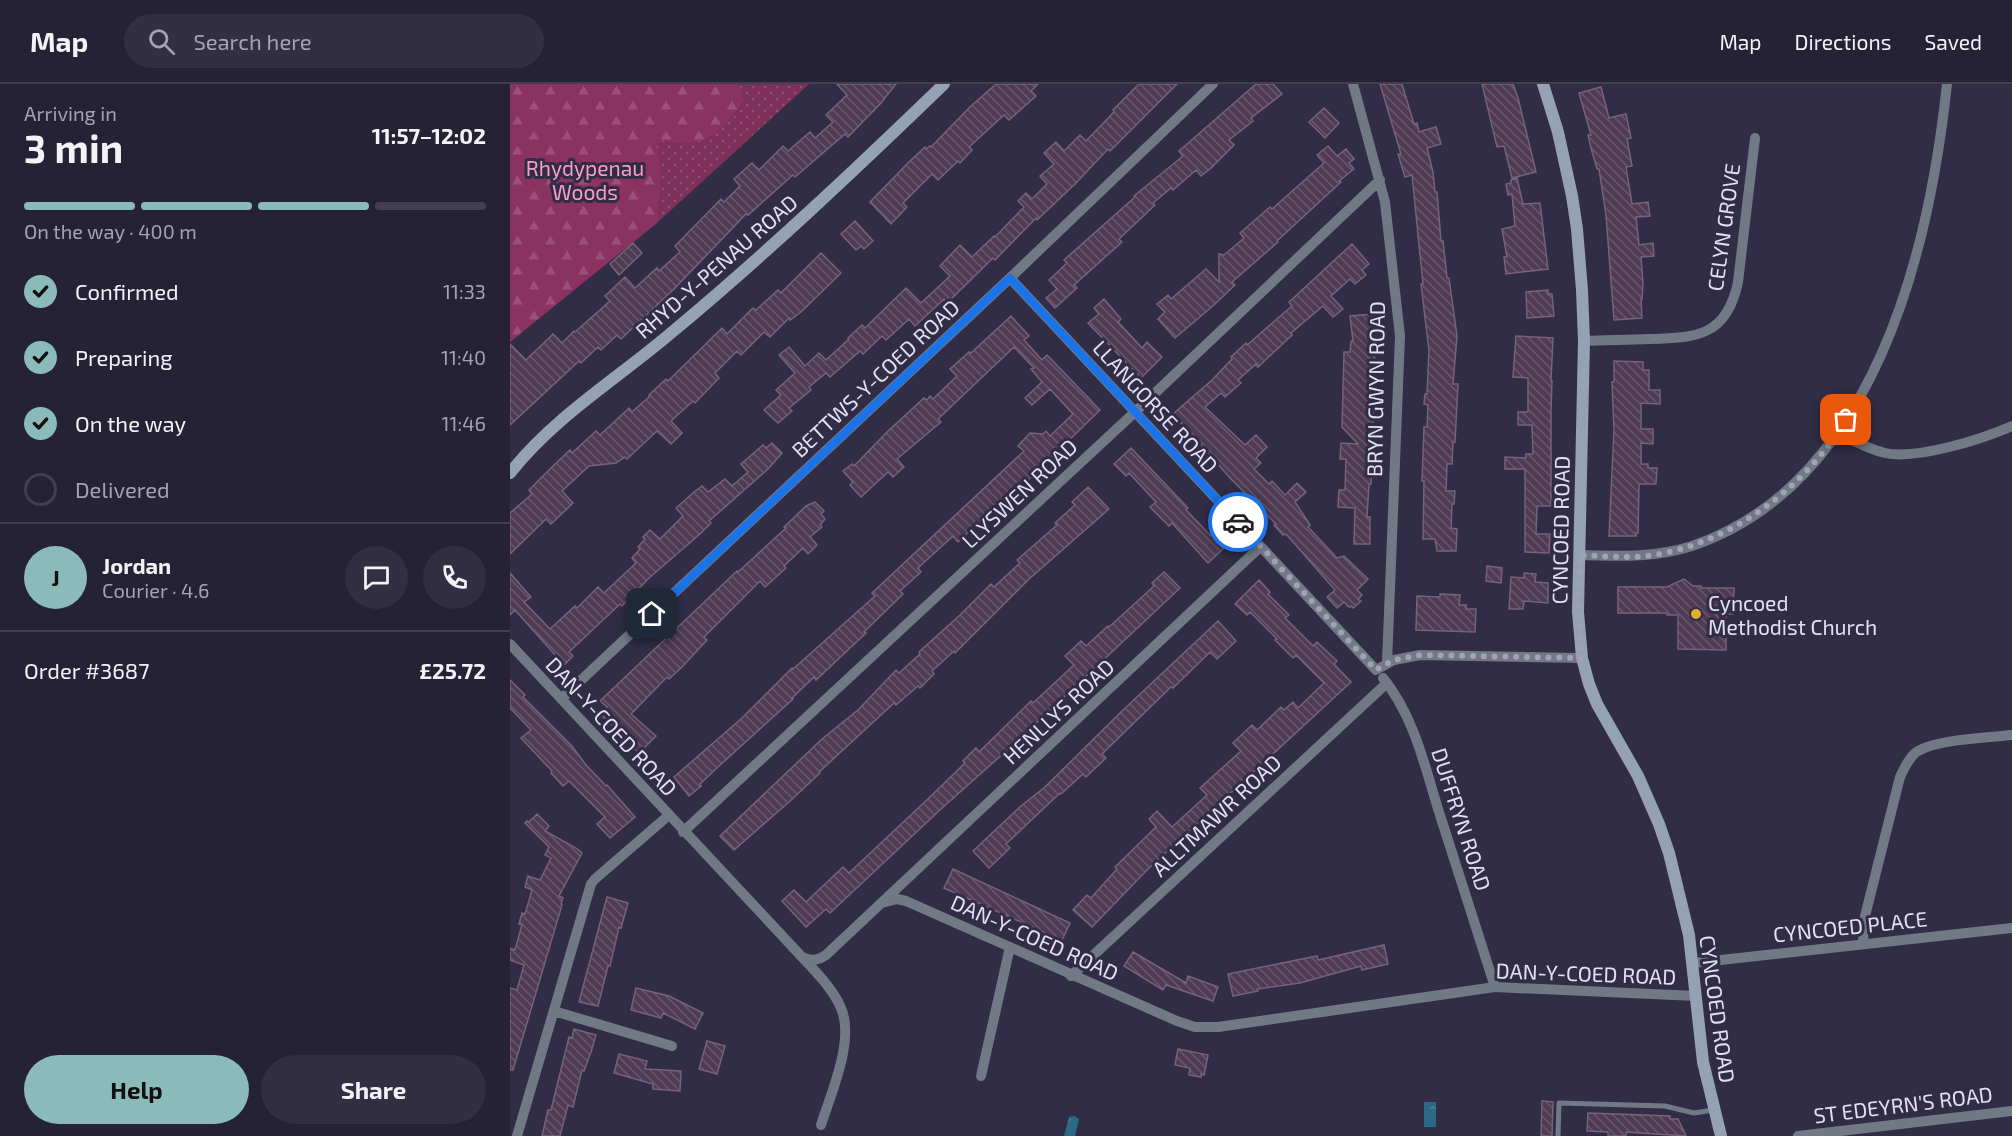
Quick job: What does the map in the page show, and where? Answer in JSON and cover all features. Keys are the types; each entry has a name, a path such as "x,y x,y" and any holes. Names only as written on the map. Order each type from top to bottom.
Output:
{"street":[{"name":"RHYD-Y-PENAU ROAD","path":"510,473 557,424 672,333 853,170 944,84"},
{"name":"BETTWS-Y-COED ROAD","path":"561,699 1010,278 1213,84"},
{"name":"BRYN GWYN ROAD","path":"1353,84 1380,180 1388,222 1400,336 1387,663"},
{"name":"CYNCOED ROAD","path":"1542,84 1558,132 1572,196 1580,261 1584,341 1578,612 1582,658 1597,704 1638,776 1659,824 1676,878 1693,963 1703,1062 1721,1136"},
{"path":"1580,555 1651,555 1692,546 1715,537 1735,527 1778,497 1808,468 1838,433 1863,392 1881,356 1919,247 1931,188 1947,84"},
{"name":"CELYN GROVE","path":"1584,341 1689,337 1715,326 1726,314 1734,301 1738,282 1755,138"},
{"name":"LLYSWEN ROAD","path":"684,832 1135,412 1380,180"},
{"name":"LLANGORSE ROAD","path":"1010,278 1376,670"},
{"path":"1838,433 1866,447 1886,453 1907,455 1971,441 2012,426"},
{"name":"HENLLYS ROAD","path":"882,903 1260,547"},
{"name":"DAN-Y-COED ROAD","path":"510,644 802,957 836,999 845,1021 846,1041 822,1125"},
{"path":"1376,670 1387,663 1420,655 1582,658"},
{"name":"DUFFRYN ROAD","path":"1376,670 1387,683 1404,713 1421,755 1495,987"},
{"name":"ALLTMAWR ROAD","path":"1071,976 1387,683"},
{"path":"1863,944 1864,920 1900,777 1909,760 1917,752 1940,743 2012,735"},
{"path":"517,1136 591,884 669,815"},
{"name":"DAN-Y-COED ROAD","path":"882,903 897,899 906,902 1071,976 1195,1027 1218,1027 1495,987 1696,996"},
{"path":"802,957 815,960 826,955 882,903"},
{"name":"CYNCOED PLACE","path":"1693,963 2012,928"},
{"path":"981,1076 1010,947"},
{"path":"554,1011 672,1046"},
{"name":"ST EDEYRN'S ROAD","path":"1798,1136 2012,1111"}],"lane":[{"path":"1558,1136 1559,1103 1665,1106 1694,1113 1713,1110"}],"shaded area":[{"path":"739,84 809,84 657,223 662,179 655,144 663,139 677,142 701,140 720,130 745,100"}],"green space":[{"name":"Rhydypenau Woods","path":"510,84 739,84 745,100 720,130 701,141 677,143 663,140 656,144 662,179 657,223 510,342"}],"water":[{"path":"1424,1102 1436,1102 1436,1127 1424,1127"},
{"path":"1074,1116 1079,1119 1075,1136 1064,1136 1069,1117"}],"building":[{"path":"837,84 896,84 848,137 845,134 795,177 793,175 748,215 746,214 673,290 621,339 617,335 601,350 598,347 581,363 579,361 510,425 510,344 526,360 553,334 562,343 610,301 605,296 625,277 635,288 657,268 659,271 680,252 675,246 721,199 724,202 740,186 734,179 752,163 759,170 783,146 788,151 810,132 815,138 833,122 826,115 847,95"},
{"path":"996,84 1038,84 1031,91 1036,96 1009,120 1004,115 969,147 972,150 960,163 958,161 938,180 932,174 903,203 907,207 891,224 870,202 925,147 926,149 931,147"},
{"path":"1139,84 1177,84 1110,151 1108,149 1075,184 947,303 944,299 915,326 909,319 886,340 882,336 863,354 860,351 830,377 826,373 809,387 811,390 789,408 792,411 778,423 764,410 781,395 776,390 795,373 779,355 789,347 805,366 819,353 826,360 862,325 865,328 906,288 921,303 950,276 940,266 960,245 972,257 1024,207 1018,201 1026,193 1032,199 1047,184 1040,176 1054,164 1044,153 1056,142 1064,151 1080,135 1086,141"},
{"path":"1256,84 1273,84 1282,94 1251,118 1253,121 1229,140 1234,145 1211,168 1201,176 1196,170 1173,190 1171,188 1153,203 1155,205 1119,239 1122,242 1074,285 1077,288 1055,308 1046,298 1057,289 1049,280 1067,263 1064,260 1134,196 1183,156 1179,151"},
{"path":"1380,84 1402,84 1414,124 1417,123 1419,132 1436,127 1441,144 1427,148 1435,192 1437,192 1441,241 1443,241 1457,336 1453,384 1458,384 1455,442 1453,442 1452,464 1447,464 1446,491 1455,491 1451,528 1457,529 1456,551 1437,551 1435,539 1423,539 1424,427 1427,427 1428,405 1424,404 1425,394 1427,394 1429,351 1421,284 1423,284 1412,175 1405,177 1398,154 1401,154"},
{"path":"1482,84 1513,84 1536,172 1512,178 1504,146 1497,147"},
{"path":"1601,87 1609,118 1626,114 1631,138 1627,139 1632,166 1626,167 1632,204 1648,202 1650,216 1636,217 1639,245 1653,243 1654,256 1641,257 1642,318 1614,320 1606,215 1599,169 1597,169 1591,148 1588,135 1591,135 1579,93"},
{"path":"1324,108 1339,123 1325,138 1309,122"},
{"path":"1328,146 1337,156 1346,149 1354,159 1349,163 1354,169 1278,242 1232,282 1235,285 1214,305 1175,338 1158,319 1165,312 1157,304 1168,295 1171,299 1206,269 1219,282 1219,254 1224,255 1244,238 1240,233 1270,207 1272,209 1324,163 1317,155"},
{"path":"1517,178 1523,204 1540,203 1548,269 1506,274 1504,257 1507,257 1502,229 1515,226 1512,194 1508,195 1506,184"},
{"path":"855,221 873,241 864,249 861,246 856,250 841,234"},
{"path":"633,243 642,253 619,275 610,264"},
{"path":"1352,244 1369,264 1362,270 1366,275 1355,284 1350,279 1331,296 1343,309 1333,317 1323,306 1291,333 1292,335 1258,367 1256,364 1238,380 1241,383 1225,397 1221,393 1205,407 1245,445 1256,435 1267,447 1256,458 1261,463 1254,469 1269,484 1272,481 1285,495 1297,483 1306,492 1295,502 1310,525 1308,527 1337,558 1344,556 1368,579 1357,590 1362,595 1358,599 1361,601 1353,608 1344,602 1337,608 1327,597 1335,590 1287,535 1283,535 1274,525 1276,524 1231,479 1173,414 1212,380 1246,343 1247,345 1292,306 1289,302"},
{"path":"821,253 841,273 801,312 790,320 789,318 770,337 764,332 741,355 737,351 715,373 719,378 695,403 693,401 671,421 682,433 671,444 657,431 627,459 625,457 616,463 589,466 562,491 573,503 551,524 546,519 510,554 510,513 532,494 529,490 552,467 570,450 572,453 596,431 600,435 629,408 632,412 666,379 668,381 722,328 727,334 753,308 756,310 778,290 781,293"},
{"path":"1548,290 1548,294 1552,294 1554,316 1527,318 1526,292"},
{"path":"1104,299 1121,319 1118,322 1142,348 1147,342 1162,357 1141,378 1088,323 1099,314 1094,308"},
{"path":"1372,314 1375,366 1371,484 1369,484 1367,517 1370,517 1370,544 1354,544 1355,508 1338,507 1339,490 1345,490 1346,459 1340,459 1341,443 1358,444 1342,427 1344,352 1350,352 1351,341 1353,341 1350,316"},
{"path":"1011,316 1029,336 1024,340 1042,360 1047,355 1100,410 980,523 958,542 953,536 918,568 921,572 900,591 903,594 864,632 866,633 816,680 814,677 689,796 674,777 742,718 792,668 875,596 872,593 1024,451 1018,446 1030,433 1043,434 1046,431 1050,436 1073,414 1050,389 1032,405 1025,398 1042,382 1031,369 1034,368 1014,347 938,419 941,422 897,459 904,467 893,477 888,472 861,497 850,485 853,482 843,471 852,464 854,466 924,398 927,400 930,396 933,399 957,376 950,369"},
{"path":"1516,336 1553,338 1551,506 1537,506 1536,534 1550,534 1549,553 1525,552 1525,469 1505,469 1505,457 1526,458 1526,454 1533,454 1532,425 1518,425 1518,412 1528,412 1528,378 1513,377"},
{"path":"1614,361 1643,362 1643,370 1649,370 1649,390 1660,390 1660,404 1641,403 1641,429 1653,429 1653,444 1641,443 1641,464 1648,464 1648,468 1657,468 1656,484 1639,484 1638,533 1636,536 1609,536 1614,430 1612,382 1614,382"},
{"path":"772,443 782,453 768,469 709,521 711,523 700,534 649,578 622,606 620,604 569,652 573,656 564,665 515,610 510,615 510,573 531,597 524,602 550,629 575,606 577,608 598,587 604,593 636,563 632,558 640,549 638,547 645,539 643,537 650,530 660,539 683,516 676,508 694,492 702,486 708,492 725,479 732,486 748,472 741,464 763,445 766,448"},
{"path":"1131,448 1188,508 1186,510 1225,547 1208,563 1172,523 1169,526 1150,507 1156,502 1129,473 1126,476 1114,464"},
{"path":"1088,487 1109,509 1028,580 955,653 954,651 932,671 934,674 920,688 918,686 896,705 894,703 789,802 734,850 720,836 822,739 859,709 896,670 899,673 991,584 994,587 1020,563 1017,560 1057,525 1055,523 1075,505 1072,502"},
{"path":"815,502 824,511 821,514 825,519 820,525 822,527 810,537 817,545 808,554 803,548 765,587 760,581 704,637 707,640 682,667 669,679 667,677 631,714 656,736 639,753 630,744 633,741 615,723 613,726 600,714 607,707 600,701 737,571 786,528 784,527 806,506"},
{"path":"1487,566 1502,568 1501,583 1486,581"},
{"path":"1164,572 1180,588 830,913 826,909 806,927 782,901 794,890 806,902 843,867 849,873 965,763 963,761 976,748 979,752 1031,701 1033,703 1074,665 1065,656 1081,641 1086,646 1109,627 1154,586 1152,583"},
{"path":"1524,573 1536,574 1535,582 1548,583 1548,603 1524,601 1523,609 1509,609 1511,577 1524,578"},
{"name":"Cyncoed Methodist Church","path":"1684,579 1693,586 1701,586 1701,588 1734,588 1733,614 1726,614 1726,650 1678,649 1678,615 1618,613 1618,587 1667,587"},
{"path":"1259,580 1270,592 1268,594 1289,615 1285,618 1313,646 1317,642 1337,661 1334,664 1351,682 1148,869 1092,927 1073,910 1087,895 1091,898 1117,869 1115,867 1156,827 1149,819 1157,811 1172,827 1207,795 1200,788 1241,751 1233,743 1252,725 1257,730 1281,707 1284,710 1293,702 1298,708 1324,683 1296,655 1293,658 1250,612 1247,615 1235,604"},
{"path":"1440,594 1460,595 1459,605 1466,605 1466,609 1476,609 1475,632 1416,630 1417,596 1440,597"},
{"path":"1218,621 1236,641 1217,659 1210,652 1173,688 1171,687 1102,754 1106,758 1086,777 1083,774 1060,793 1006,844 1010,848 989,868 973,851 1045,787"},
{"path":"510,680 525,695 523,697 572,746 586,765 635,817 610,838 597,824 605,817 569,781 563,786 521,738 531,730 510,708"},
{"path":"537,814 549,826 545,831 582,853 559,896 563,898 562,905 513,1070 510,1070 510,988 517,990 524,965 510,960 510,948 515,950 522,925 519,924 522,913 525,914 532,890 525,887 528,876 540,880 551,858 545,855 549,847 525,823"},
{"path":"953,869 1070,923 1062,940 944,888"},
{"path":"607,897 628,903 621,928 619,927 598,1006 579,1002"},
{"path":"1384,945 1388,964 1362,970 1361,966 1300,983 1257,989 1258,991 1233,996 1228,974 1317,956 1318,960"},
{"path":"1133,952 1186,983 1188,976 1218,987 1213,1001 1166,985 1163,990 1124,966"},
{"path":"636,988 669,996 703,1013 695,1029 663,1013 661,1018 631,1010"},
{"path":"574,1029 596,1035 591,1052 584,1071 582,1070 573,1107 568,1105 560,1136 542,1136 548,1110 551,1110 569,1037 572,1038"},
{"path":"707,1041 725,1046 717,1074 699,1069"},
{"path":"1178,1049 1208,1055 1204,1075 1201,1074 1201,1077 1189,1075 1190,1068 1175,1065"},
{"path":"619,1054 647,1061 645,1069 681,1071 680,1091 653,1089 653,1084 614,1073"},
{"path":"1542,1101 1553,1102 1552,1136 1541,1136"},
{"path":"1588,1113 1670,1116 1670,1119 1678,1119 1686,1136 1626,1132 1626,1136 1608,1136 1608,1132 1587,1131"}],"way so far":[{"path":"1238,522 1376,670 1394,660 1420,655 1582,658 1578,628 1580,555 1651,555 1692,546 1735,527 1778,497 1792,484 1826,450 1846,420"}],"place":[{"name":"Cyncoed Methodist Church","path":"1696,614"}],"route":[{"path":"652,614 1010,278 1238,522"}]}
